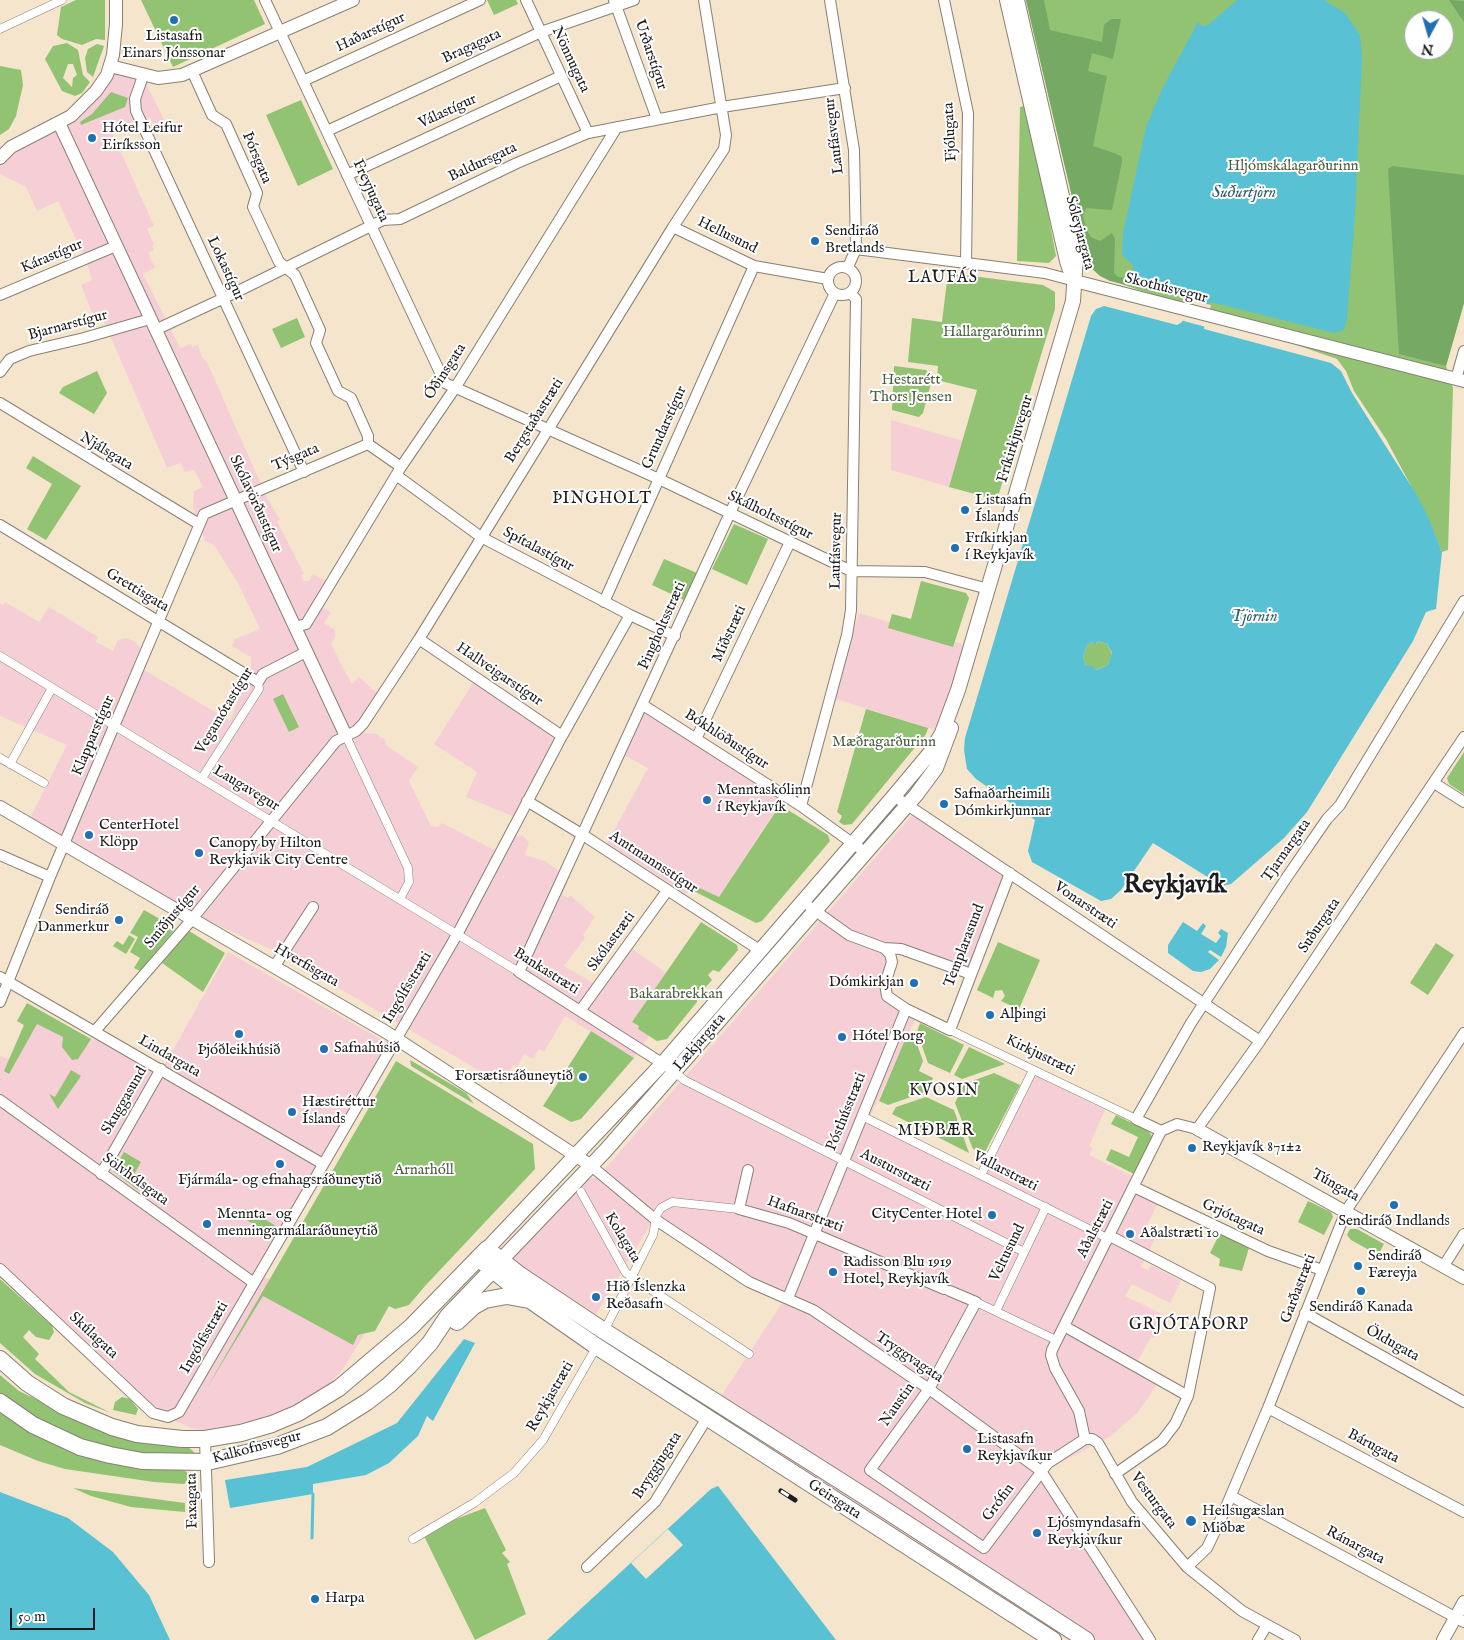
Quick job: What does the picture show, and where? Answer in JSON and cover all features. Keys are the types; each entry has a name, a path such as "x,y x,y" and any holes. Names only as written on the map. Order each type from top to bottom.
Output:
{"main road":[{"name":"Sóleyjargata","path":"1007,0 1067,261 1075,281"},
{"name":"Sóleyjargata","path":"1017,0 1076,257 1075,281"},
{"name":"Fríkirkjuvegur","path":"946,735 1069,318 1075,281"},
{"name":"Lækjargata","path":"497,1265 590,1164 606,1150 761,951 946,735"},
{"name":"Lækjargata","path":"483,1253 576,1155 669,1068 815,911 906,806 936,768 946,735"},
{"name":"Geirsgata","path":"483,1253 600,1339 616,1358 1053,1640"},
{"name":"Kalkofnsvegur","path":"0,1359 27,1383 62,1406 84,1416 137,1434 205,1439 234,1434 272,1424 329,1394 363,1369 411,1327 483,1253"},
{"name":"Geirsgata","path":"497,1265 530,1300 717,1403 1086,1640"},
{"name":"Kalkofnsvegur","path":"0,1402 13,1412 56,1436 110,1455 142,1461 207,1462 277,1446 328,1427 367,1402 389,1385 430,1343 448,1316 497,1265"},
{"name":"Geirsgata","path":"430,1343 474,1306 484,1300 507,1296 530,1300"},
{"name":"Geirsgata","path":"616,1358 632,1359 703,1404 717,1403"}],"street":[{"path":"0,29 62,0"},
{"path":"0,158 11,147 59,124 92,97 102,83 110,66 115,39 116,0"},
{"name":"Freyjugata","path":"265,0 441,379 455,388 546,430"},
{"path":"110,66 143,76 172,77 192,71 353,0"},
{"name":"Haðarstígur","path":"303,81 480,0"},
{"name":"Nönnugata","path":"526,0 588,133"},
{"name":"Bragagata","path":"327,131 541,32 615,3 634,0"},
{"name":"Bergstaðastræti","path":"273,822 336,741 356,731 363,724 419,639 546,430 724,149 726,135 704,0"},
{"name":"Laufásvegur","path":"830,0 854,150 856,249 848,267"},
{"name":"Fjólugata","path":"944,0 968,113 966,264"},
{"name":"Urðarstígur","path":"615,3 657,120"},
{"name":"Þórsgata","path":"192,71 212,115 226,124 256,193 253,207 279,262 294,275 320,330 316,343 338,391 351,398 368,436 368,444"},
{"name":"Lokastígur","path":"143,76 135,99 136,111 222,300 304,472"},
{"name":"Válastígur","path":"347,175 561,76"},
{"name":"Baldursgata","path":"153,324 222,300 383,220 400,219 516,163 588,133 722,107 845,88"},
{"name":"Skólavörðustígur","path":"59,124 408,868 409,882 400,898"},
{"name":"Óðinsgata","path":"295,627 306,624 398,471 455,388 617,127"},
{"name":"Hellusund","path":"673,227 754,266 828,279"},
{"name":"Kárastígur","path":"0,296 116,246"},
{"name":"Skothúsvegur","path":"856,249 1045,273 1460,380"},
{"name":"Grundarstígur","path":"604,602 754,266"},
{"path":"838,267 848,267 853,271 857,280 856,285 850,293 836,293 830,288 828,279 832,270 838,267"},
{"name":"Þingholtsstræti","path":"519,972 730,513 836,293"},
{"name":"Laufásvegur","path":"801,806 847,635 851,610 856,299 850,293"},
{"name":"Bjarnarstígur","path":"0,372 10,359 28,351 153,324"},
{"path":"1460,380 1464,352"},
{"name":"Njálsgata","path":"0,403 198,524"},
{"name":"Skálholtsstígur","path":"546,430 659,479 852,571 925,572 988,589"},
{"name":"Spítalastígur","path":"368,444 398,471 481,537 604,602 675,636"},
{"name":"Týsgata","path":"235,500 368,444"},
{"name":"Klapparstígur","path":"0,1002 4,980 160,623 198,524 204,514 235,500"},
{"name":"Grettisgata","path":"0,525 258,682"},
{"name":"Miðstræti","path":"696,739 790,542"},
{"name":"Tjarnargata","path":"1136,1119 1203,1003 1301,856 1327,819 1340,805 1464,601"},
{"name":"Ingólfsstræti","path":"168,1417 179,1412 184,1405 322,1164 458,933 562,736 630,615"},
{"name":"Hallveigarstígur","path":"419,639 562,736"},
{"name":"Vegamótastígur","path":"202,778 259,689 258,682 263,674 306,652"},
{"name":"Laugavegur","path":"0,656 400,898"},
{"path":"10,764 52,688"},
{"name":"Bókhlöðustígur","path":"643,705 801,806 866,853"},
{"name":"Suðurgata","path":"1197,1129 1260,1041 1464,737"},
{"path":"0,758 44,783"},
{"path":"1434,783 1464,802"},
{"name":"Vonarstræti","path":"894,796 906,806 1010,873 1260,1041"},
{"name":"Amtmannsstígur","path":"527,801 583,835 761,951"},
{"name":"Hverfisgata","path":"0,807 396,1039 590,1164"},
{"name":"Smiðjustígur","path":"95,1031 192,920 273,822"},
{"path":"0,855 50,877"},
{"name":"Templarasund","path":"950,1030 1010,873"},
{"name":"Skólastræti","path":"580,1011 667,891"},
{"name":"Bankastræti","path":"400,898 669,1068"},
{"path":"802,901 849,936 884,948 901,949 971,974"},
{"path":"274,967 313,907"},
{"path":"884,948 890,954 892,962 885,984 885,994 906,1009"},
{"name":"Lindargata","path":"4,980 161,1069 322,1164"},
{"name":"Kirkjustræti","path":"906,1009 1161,1131"},
{"name":"Pósthússtræti","path":"788,1298 906,1009"},
{"name":"Garðastræti","path":"1187,1567 1207,1548 1231,1496 1346,1211 1464,1033"},
{"name":"Austurstræti","path":"669,1068 684,1080 1024,1252"},
{"name":"Skuggasund","path":"101,1174 161,1069"},
{"path":"981,1175 1033,1070"},
{"name":"Sölvhólsgata","path":"0,1100 254,1283"},
{"name":"Vallarstræti","path":"862,1116 1110,1238"},
{"name":"Túngata","path":"1161,1131 1177,1124 1197,1129 1464,1278"},
{"name":"Aðalstræti","path":"1056,1340 1110,1238 1161,1131"},
{"name":"Tryggvagata","path":"590,1164 656,1220 749,1282 813,1310 928,1389 1041,1471 1105,1567 1150,1640"},
{"path":"738,1209 748,1170"},
{"name":"Grjótagata","path":"1134,1188 1268,1251 1322,1270"},
{"name":"Kolagata","path":"581,1192 621,1267 631,1277 749,1354"},
{"name":"Hafnarstræti","path":"656,1220 661,1208 672,1202 738,1209 774,1218 814,1233 976,1302 1056,1340"},
{"name":"Veltusund","path":"996,1311 1046,1207"},
{"name":"Reykjastræti","path":"413,1540 474,1503 514,1473 543,1440 600,1339 653,1235 656,1220"},
{"path":"1443,1267 1464,1234"},
{"path":"1110,1238 1210,1288 1188,1396 1174,1424 1162,1440 1115,1474"},
{"name":"Skúlagata","path":"0,1269 153,1414 168,1417"},
{"name":"Naustin","path":"976,1302 928,1389 870,1470 984,1548"},
{"name":"Öldugata","path":"1306,1313 1464,1402"},
{"path":"1064,1326 1188,1396"},
{"path":"1056,1340 1052,1350 1052,1362 1079,1410 1085,1439"},
{"name":"Bárugata","path":"1268,1408 1464,1512"},
{"name":"Bryggjugata","path":"587,1567 655,1502 707,1418"},
{"name":"Faxagata","path":"205,1439 209,1562"},
{"name":"Grófin","path":"984,1548 1041,1471 1052,1460 1085,1439"},
{"name":"Vesturgata","path":"1085,1439 1092,1439 1098,1444 1132,1502 1187,1567 1242,1611 1295,1640"},
{"name":"Ránargata","path":"1231,1496 1460,1620"},
{"path":"1443,1640 1460,1620 1464,1602"},
{"path":"1258,1640 1267,1625"}],"shaded area":[{"path":"111,70 144,79 164,120 154,125 150,117 113,135 154,226 147,229 154,244 152,246 154,250 148,253 155,268 143,274 180,348 191,344 192,347 198,345 202,357 207,362 267,498 280,520 277,521 304,574 301,575 303,581 309,581 313,574 329,583 316,604 331,612 324,623 335,630 335,638 331,644 351,683 353,684 359,677 380,696 359,727 365,733 378,734 380,738 384,738 387,746 418,767 409,781 431,826 438,827 442,823 498,852 509,832 520,837 522,835 529,842 525,855 545,861 569,878 562,895 568,898 570,895 595,917 583,935 585,938 564,966 595,984 624,943 666,973 632,1022 639,1026 638,1029 649,1036 634,1058 565,1016 544,1052 539,1049 533,1059 524,1054 517,1067 513,1065 502,1084 279,953 200,917 29,820 67,745 0,716 0,603 3,605 5,602 39,622 49,607 98,637 96,642 113,651 118,640 126,638 136,642 140,649 135,660 136,665 230,721 251,669 251,657 232,646 235,639 260,629 238,583 214,545 205,541 193,507 194,491 203,487 194,470 185,472 181,463 167,468 100,312 93,315 81,285 92,280 86,260 58,201 37,211 26,187 0,174 0,162 12,149 48,131"},
{"path":"891,420 963,441 949,487 891,470"},
{"path":"859,613 968,646 941,732 833,698"},
{"path":"473,683 558,737 519,813 512,816 466,797 477,772 434,744"},
{"name":"Menntaskólinn í Reykjavík","path":"644,709 786,794 719,897 693,886 686,894 607,843 648,768 622,754"},
{"path":"913,814 1007,874 971,970 901,944 895,944 883,991 913,1015 915,1020 868,1121 978,1173 1028,1072 1105,1110 1089,1146 1093,1148 1089,1155 1138,1179 1134,1188 1159,1201 1145,1229 1157,1235 1141,1267 1148,1270 1151,1265 1181,1281 1170,1303 1132,1284 1125,1296 1164,1315 1154,1338 1151,1337 1134,1368 1158,1383 1138,1412 1111,1436 1045,1471 1152,1640 1068,1640 712,1410 784,1300 652,1222 596,1314 511,1259 581,1181 598,1177"},
{"path":"228,952 389,1044 260,1274 364,1335 343,1369 325,1389 296,1407 268,1418 217,1432 191,1428 156,1412 0,1264 0,1056 9,1059 24,1025 17,1021 27,1003 94,1041 98,1036 160,1073"}],"green space":[{"path":"76,0 105,0 105,40 96,39 82,45 62,39 57,35 61,7"},
{"path":"141,0 254,0 265,24 173,67"},
{"path":"487,0 516,0 518,4 494,15"},
{"name":"Hljómskálagarðurinn","path":"1026,0 1464,0 1464,303 1446,366 1453,388 1448,550 1442,552 1428,518 1386,439 1354,391 1346,371 1337,359 1110,280 1088,265"},
{"path":"1026,0 1044,0 1050,30 1102,42 1104,25 1111,19 1121,19 1113,59 1092,53 1088,71 1107,76 1093,146 1117,154 1122,157 1122,162 1112,210 1086,208 1083,216 1087,231 1091,237 1100,241 1112,233 1115,239 1114,273 1118,277 1128,278 1152,291 1110,281 1100,276 1088,265"},
{"path":"1449,0 1464,1 1464,22"},
{"path":"67,43 78,50 83,75 90,82 82,93 75,96 62,91 45,59 53,46","holes":["68,64 73,64 77,75 73,78 72,87 63,78"]},
{"path":"97,44 104,46 93,77 87,72 85,58 88,49"},
{"path":"0,66 21,70 23,85 16,116 9,129 0,135"},
{"path":"111,92 128,98 125,107 81,125 80,122 92,114"},
{"path":"301,100 333,169 298,186 266,115"},
{"path":"1028,105 1056,256 1049,263 1017,261 1020,107"},
{"path":"1392,166 1464,175 1464,303 1446,366 1399,354 1388,169"},
{"name":"Hallargarðurinn","path":"948,273 1043,285 1055,292 1055,309 997,500 949,487 977,390 937,380 938,366 908,362 912,318 942,322"},
{"path":"297,318 305,337 281,348 272,329"},
{"name":"Hestarétt Thors Jensen","path":"894,366 926,370 932,378 923,413 919,417 892,410"},
{"path":"97,371 107,393 94,414 59,393 63,387"},
{"path":"33,456 81,486 46,540 27,529 52,484 26,468"},
{"path":"734,524 768,539 747,585 712,569"},
{"path":"664,559 697,573 684,600 652,585"},
{"path":"921,581 966,593 969,598 953,647 888,628 892,614 911,619"},
{"path":"1098,641 1107,644 1112,654 1108,665 1096,670 1091,666 1086,666 1083,657 1087,645 1092,642 1096,644"},
{"path":"283,694 299,727 289,732 273,699"},
{"name":"Mæðragarðurinn","path":"866,709 928,728 926,734 852,824 844,825 839,822 842,816 837,812"},
{"path":"1464,752 1464,794 1449,784 1447,778"},
{"path":"780,805 828,835 830,841 762,921 756,923 690,889 693,885 719,897"},
{"path":"144,910 176,928 140,971 134,968 140,958 130,952 138,937 130,933"},
{"name":"Bakarabrekkan","path":"701,922 737,945 738,950 719,972 713,970 708,975 712,980 697,997 697,1002 667,1039 657,1041 638,1029 639,1026 632,1022"},
{"path":"189,931 225,953 203,992 162,963"},
{"path":"129,935 135,939 126,954 113,946 117,941 123,945"},
{"path":"998,942 1040,960 1019,1009 1001,1001 1005,996 1002,990 995,991 993,998 977,990"},
{"path":"1436,943 1454,955 1428,995 1410,983"},
{"path":"27,1003 91,1039 78,1059 72,1060 62,1047 63,1037 37,1024 9,1074 4,1071 24,1025 17,1021"},
{"path":"920,1023 964,1045 950,1073 928,1063 917,1032"},
{"path":"591,1031 634,1058 581,1119 571,1122 543,1106"},
{"path":"908,1033 914,1036 923,1061 919,1071 933,1078 928,1091 888,1105 879,1101"},
{"path":"969,1047 1005,1064 962,1079 954,1075"},
{"path":"410,1060 466,1093 474,1104 411,1066"},
{"name":"Arnarhóll","path":"396,1061 533,1144 535,1169 409,1305 395,1309 389,1306 375,1331 358,1335 353,1345 263,1296 205,1391"},
{"path":"71,1070 81,1076 58,1109 49,1094 55,1097"},
{"path":"994,1073 1020,1085 984,1154 973,1149 955,1103 964,1084"},
{"path":"926,1097 954,1110 969,1153 892,1114 896,1107"},
{"path":"1116,1115 1148,1131 1152,1136 1152,1140 1136,1175 1106,1160 1111,1149 1129,1157 1138,1137 1111,1124"},
{"path":"124,1152 141,1162 133,1176 142,1182 138,1190 113,1171"},
{"path":"1308,1201 1331,1212 1333,1217 1324,1235 1298,1222"},
{"path":"244,1209 248,1209 276,1226 271,1234 243,1218"},
{"path":"1350,1229 1357,1229 1384,1244 1378,1255 1351,1240 1347,1235"},
{"path":"1221,1231 1249,1248 1242,1271 1219,1266 1220,1259 1210,1253"},
{"path":"0,1279 52,1326 54,1332 49,1340 36,1337 29,1330 23,1337 39,1354 35,1359 69,1392 111,1413 85,1403 35,1374 0,1343"},
{"path":"0,1375 19,1391 83,1422 187,1446 196,1454 135,1453 82,1440 37,1419 0,1394"},
{"path":"122,1397 130,1399 138,1409 136,1415 113,1410 115,1402"},
{"path":"0,1409 10,1417 183,1470 187,1472 187,1482 184,1484 154,1482 65,1469 38,1461 0,1445"},
{"path":"73,1488 185,1503 185,1512 131,1507 91,1496"},
{"path":"485,1508 506,1550 502,1553 510,1562 507,1564 526,1614 475,1640 422,1532"}],"water":[{"name":"Tjörnin","path":"1237,0 1324,0 1345,13 1360,35 1362,59 1355,214 1347,319 1344,330 1334,333 1211,302 1207,305 1204,329 1331,363 1341,371 1352,393 1418,497 1429,519 1442,552 1436,609 1426,612 1413,641 1307,812 1284,838 1231,884 1222,886 1153,843 1121,890 1111,899 1101,901 1032,862 1028,851 1035,820 976,779 967,769 964,750 965,738 1091,316 1096,309 1104,306 1177,325 1182,322 1187,301 1185,296 1134,274 1133,265 1122,255 1123,233 1146,127 1162,89 1198,22 1202,26 1208,25","holes":["1098,641 1107,644 1112,653 1108,665 1096,670 1093,666 1086,666 1083,657 1087,645 1092,642 1095,645"]},
{"path":"1183,922 1197,931 1203,923 1206,926 1201,934 1216,943 1221,936 1218,933 1221,929 1228,933 1226,947 1221,957 1210,950 1208,952 1219,960 1210,969 1201,972 1193,971 1168,953 1168,945"},
{"path":"464,1339 475,1343 433,1421 427,1416 418,1436 389,1463 366,1475 313,1484 313,1494 230,1508 225,1480 307,1467 397,1423"},
{"path":"718,1486 836,1640 547,1640 711,1489"},
{"path":"0,1492 68,1518 113,1552 149,1595 170,1640 0,1640"}],"pier":[{"path":"1183,298 1211,305 1206,327 1180,320"},
{"path":"668,1529 683,1545 646,1579 631,1563"}],"waterway":[{"path":"312,1538 313,1494"}],"railway":[{"path":"781,1491 795,1500"}],"place":[{"name":"Listasafn Einars Jónssonar","path":"174,20"},
{"name":"Hótel Leifur Eiríksson","path":"92,138"},
{"name":"Sendiráð Bretlands","path":"815,241"},
{"name":"Listasafn Íslands","path":"965,510"},
{"name":"Fríkirkjan í Reykjavík","path":"955,548"},
{"name":"Menntaskólinn í Reykjavík","path":"707,800"},
{"name":"Safnaðarheimili Dómkirkjunnar","path":"944,804"},
{"name":"CenterHotel Klöpp","path":"89,835"},
{"name":"Canopy by Hilton Reykjavik City Centre","path":"199,853"},
{"name":"Sendiráð Danmerkur","path":"119,920"},
{"name":"Dómkirkjan","path":"914,983"},
{"name":"Alþingi","path":"990,1015"},
{"name":"Þjóðleikhúsið","path":"239,1034"},
{"name":"Hótel Borg","path":"842,1037"},
{"name":"Safnahúsið","path":"324,1049"},
{"name":"Forsætisráðuneytið","path":"583,1077"},
{"name":"Hæstiréttur Íslands","path":"292,1112"},
{"name":"Reykjavík 871±2","path":"1192,1148"},
{"name":"Fjármála- og efnahagsráðuneytið","path":"280,1164"},
{"name":"Sendiráð Indlands","path":"1394,1205"},
{"name":"CityCenter Hotel","path":"992,1215"},
{"name":"Mennta- og menningarmálaráðuneytið","path":"207,1224"},
{"name":"Aðalstræti 10","path":"1130,1234"},
{"name":"Sendiráð Færeyja","path":"1358,1266"},
{"name":"Radisson Blu 1919 Hotel, Reykjavík","path":"833,1272"},
{"name":"Sendiráð Kanada","path":"1361,1291"},
{"name":"Hið Íslenzka Reðasafn","path":"596,1297"},
{"name":"Listasafn Reykjavíkur","path":"967,1449"},
{"name":"Heilsugæslan Miðbæ","path":"1191,1521"},
{"name":"Ljósmyndasafn Reykjavíkur","path":"1037,1533"},
{"name":"Harpa","path":"315,1599"}],"district":[{"name":"LAUFÁS","path":"943,279"},
{"name":"ÞINGHOLT","path":"602,500"},
{"name":"Reykjavík","path":"1175,887"},
{"name":"KVOSIN","path":"944,1092"},
{"name":"MIÐBÆR","path":"936,1132"},
{"name":"GRJÓTAÞORP","path":"1189,1326"}],"water label":[{"name":"Suðurtjörn","path":"1244,194"}]}
